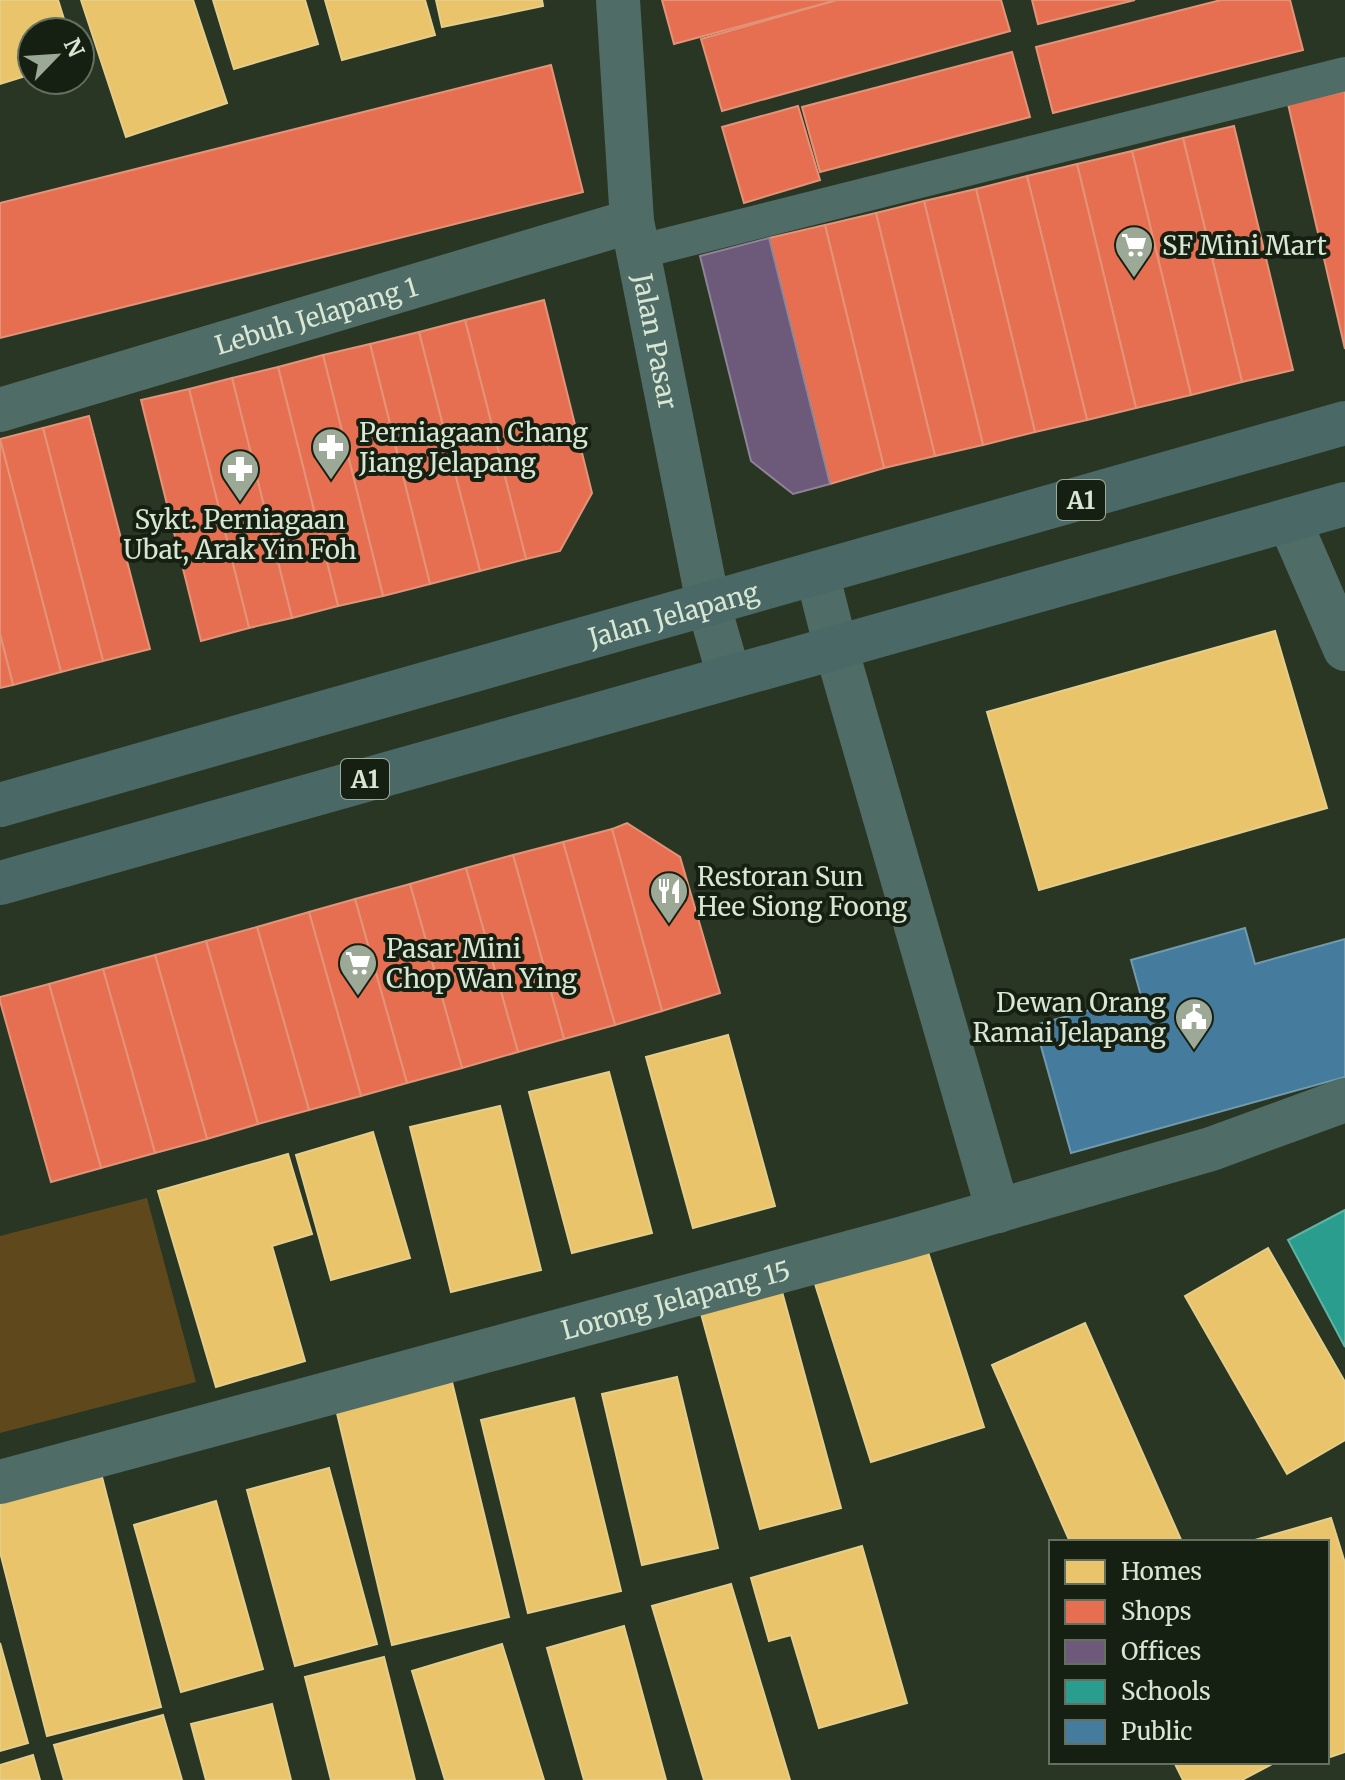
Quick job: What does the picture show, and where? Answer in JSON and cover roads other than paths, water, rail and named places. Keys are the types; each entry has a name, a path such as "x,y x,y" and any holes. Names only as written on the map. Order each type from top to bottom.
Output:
{"main road":[{"name":"Jalan Jelapang","path":"0,805 708,603 1000,524 1345,423"},
{"name":"A1","path":"0,883 1345,504"}],"street":[{"name":"Jalan Pasar","path":"618,0 635,236 708,603 729,676"},
{"name":"Lebuh Jelapang 1","path":"0,410 635,236"},
{"path":"1289,520 1345,649"},
{"path":"817,573 998,1211"},
{"name":"Lorong Jelapang 15","path":"0,1482 900,1239 1211,1149 1345,1100"}],"lane":[{"path":"635,236 1345,74"}],"place":[{"name":"SF Mini Mart","path":"1134,279"},
{"name":"Perniagaan Chang Jiang Jelapang","path":"331,481"},
{"name":"Sykt. Perniagaan Ubat, Arak Yin Foh","path":"240,503"},
{"name":"Restoran Sun Hee Siong Foong","path":"669,925"},
{"name":"Pasar Mini Chop Wan Ying","path":"358,997"},
{"name":"Dewan Orang Ramai Jelapang","path":"1194,1051"}]}
